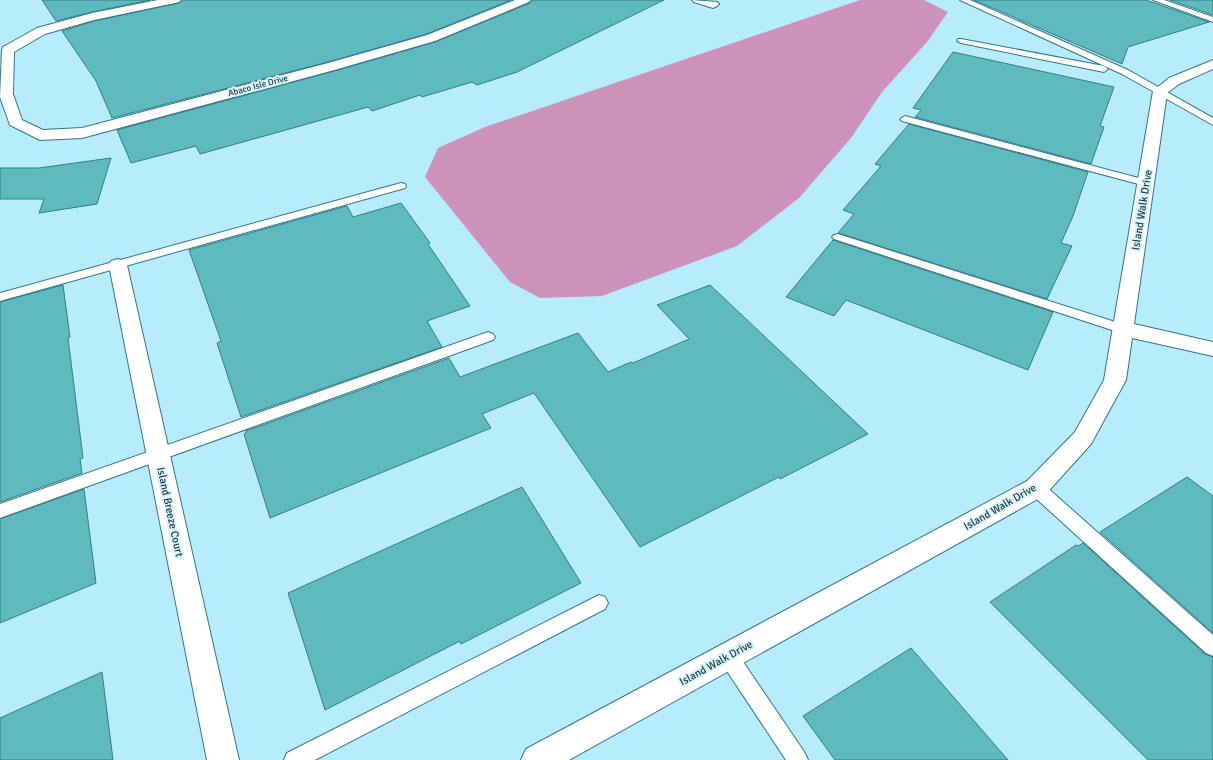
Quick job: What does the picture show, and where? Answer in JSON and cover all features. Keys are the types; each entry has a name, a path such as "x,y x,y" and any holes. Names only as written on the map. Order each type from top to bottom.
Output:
{"street":[{"name":"Abaco Isle Drive","path":"175,0 92,17 41,31 8,50 3,94 15,122 40,135 82,133 431,38 525,0"},
{"path":"698,0 713,4"},
{"path":"1160,91 1174,81 1213,64"},
{"name":"Island Walk Drive","path":"537,760 1036,488 1083,438 1115,380 1160,91"},
{"name":"Island Breeze Court","path":"118,265 223,760"},
{"path":"1123,329 1213,349"}],"lane":[{"path":"964,0 1125,72 1213,122"},
{"path":"1157,0 1213,20"},
{"path":"961,41 1104,69 1160,91"},
{"path":"905,120 1146,183"},
{"path":"0,297 401,186"},
{"path":"838,236 1123,329"},
{"path":"0,511 488,337"},
{"path":"1036,488 1213,647"},
{"path":"294,760 599,603"},
{"path":"728,656 798,760"}],"shaded area":[{"path":"860,0 924,0 948,12 927,42 882,92 851,138 799,198 737,246 602,296 540,298 510,282 425,177 438,148 485,127"}],"building":[{"path":"42,0 150,0 56,21"},
{"path":"182,0 511,0 427,34 328,62 112,118 96,81 62,31 94,21 179,3"},
{"path":"532,0 664,0 517,72 477,85 472,82 422,97 420,95 372,111 368,107 200,154 196,146 131,163 117,130 435,42 530,3"},
{"path":"974,0 1146,0 1209,22 1128,47 1122,64"},
{"path":"1170,0 1213,0 1213,15"},
{"path":"953,52 1114,87 1100,126 1104,127 1091,164 915,117 921,110 913,108"},
{"path":"909,124 1088,172 1073,216 1061,243 1072,246 1047,299 838,233 854,214 843,210 881,166 875,164"},
{"path":"111,158 97,204 39,213 44,199 0,199 0,168 39,168"},
{"path":"401,203 430,243 428,244 470,306 427,321 442,347 241,417 217,343 221,341 189,250 347,206 353,217"},
{"path":"833,240 1053,312 1028,370 846,300 834,316 786,297"},
{"path":"63,285 83,458 80,459 82,473 0,502 0,302"},
{"path":"710,285 868,434 780,479 779,477 640,547 534,393 482,414 491,428 270,518 244,434 246,431 449,358 460,377 578,333 608,372 689,339 657,305"},
{"path":"1187,477 1213,496 1213,633 1100,532"},
{"path":"522,487 581,583 461,644 460,641 325,710 288,593"},
{"path":"84,489 96,583 0,623 0,519"},
{"path":"1083,543 1205,654 1213,657 1213,760 1148,760 990,602 1076,545 1078,546"},
{"path":"911,648 1008,760 835,760 803,716"},
{"path":"102,672 113,760 0,760 0,718"}]}
